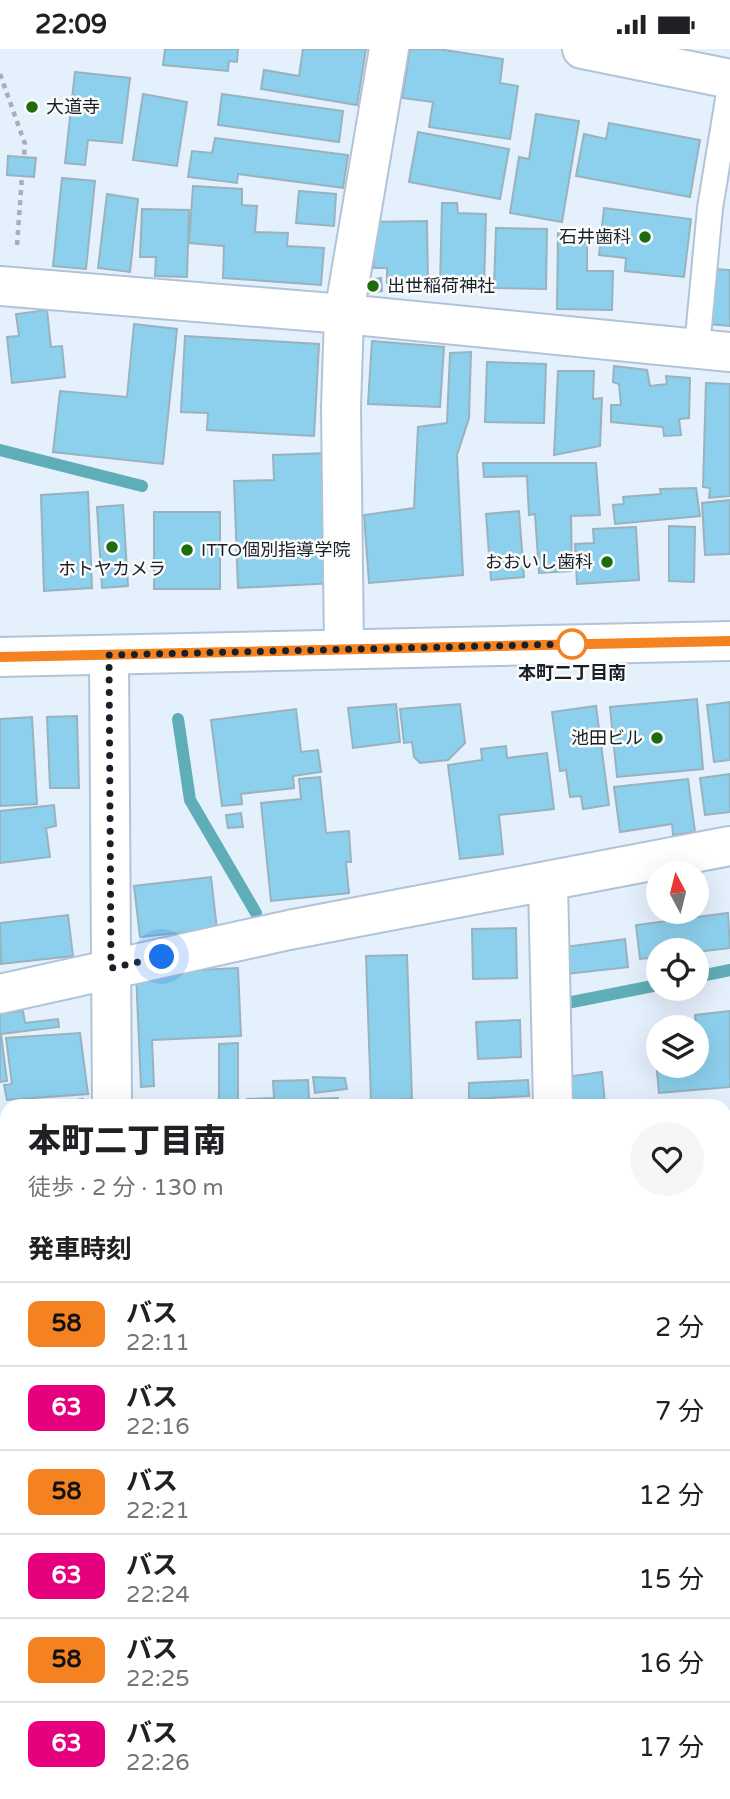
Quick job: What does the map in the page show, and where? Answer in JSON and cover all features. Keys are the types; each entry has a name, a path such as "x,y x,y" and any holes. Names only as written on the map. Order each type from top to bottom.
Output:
{"street":[{"path":"345,648 341,408 344,314 389,49"},
{"path":"582,49 730,79"},
{"path":"7,287 344,314 714,350"},
{"path":"0,657 730,641"},
{"path":"109,655 112,1099"},
{"path":"0,994 289,930 548,883 730,846"},
{"path":"548,883 553,1099"}],"lane":[{"path":"714,350 710,208 730,87"}],"path":[{"path":"0,74 25,144 24,157"},
{"path":"7,287 22,176"}],"building":[{"path":"165,49 238,49 237,62 229,61 228,71 163,65"},
{"path":"303,49 366,49 357,105 261,89 264,70 299,76"},
{"path":"410,49 438,49 503,59 500,83 518,86 510,139 429,127 433,102 402,98"},
{"path":"75,72 130,78 122,143 88,140 85,165 65,163"},
{"path":"143,94 187,102 177,166 133,160"},
{"path":"222,94 343,111 339,142 218,125"},
{"path":"536,114 579,121 562,222 510,213 519,157 529,159"},
{"path":"609,123 700,140 690,197 576,176 584,134 606,139"},
{"path":"418,132 509,149 500,199 409,182"},
{"path":"215,138 348,155 343,188 238,174 237,183 188,177 192,151 212,153"},
{"path":"8,156 36,158 34,177 7,175"},
{"path":"62,178 95,181 86,269 53,266"},
{"path":"193,186 242,189 242,205 257,206 255,232 288,233 287,246 324,248 321,285 223,278 224,246 189,243"},
{"path":"299,191 336,194 334,226 296,223"},
{"path":"107,194 138,199 130,272 98,268"},
{"path":"442,203 457,203 458,213 486,214 484,287 440,285"},
{"name":"石井歯科","path":"604,208 691,219 684,277 625,271 626,258 599,255"},
{"path":"142,209 189,210 187,277 155,276 156,257 140,257"},
{"path":"427,221 428,283 387,283 387,268 374,268 373,222"},
{"path":"496,228 547,229 546,289 494,288"},
{"path":"558,233 587,233 587,271 613,271 612,310 557,309"},
{"path":"715,269 730,270 730,326 709,324"},
{"name":"出世稲荷神社","path":"381,278 382,291 365,293 362,281"},
{"path":"47,310 51,347 62,346 65,377 12,383 7,337 19,336 16,314"},
{"path":"134,324 177,329 163,464 53,452 60,391 127,397"},
{"path":"185,336 319,344 314,436 207,430 208,413 181,412"},
{"path":"372,341 444,347 440,407 368,404"},
{"path":"471,352 469,418 457,455 463,575 369,583 364,515 414,508 418,427 447,423 450,353"},
{"path":"487,362 546,364 544,423 485,422"},
{"path":"614,366 647,370 650,386 667,384 666,376 690,378 689,418 679,419 681,435 664,436 663,427 611,422 611,405 621,405 619,384 613,382"},
{"path":"558,371 594,371 593,399 602,398 600,446 554,455"},
{"path":"706,383 730,384 730,496 709,498 710,488 703,487"},
{"path":"329,453 334,583 238,588 234,481 274,480 273,455"},
{"path":"483,463 596,463 600,515 571,516 572,571 539,573 535,514 529,515 527,476 484,477"},
{"path":"696,488 700,516 615,524 613,505 624,504 623,497 661,494 660,489"},
{"path":"88,492 92,588 44,591 41,495"},
{"path":"730,500 730,554 705,555 702,503"},
{"name":"ホトヤカメラ","path":"123,505 128,586 102,588 97,507"},
{"path":"519,511 524,577 491,580 486,514"},
{"name":"ITTO個別指導学院","path":"154,512 220,512 220,589 154,589"},
{"path":"669,526 695,527 694,582 669,581"},
{"name":"おおいし歯科","path":"636,527 639,580 577,584 575,544 594,543 593,529"},
{"name":"池田ビル","path":"697,699 703,769 617,777 610,707"},
{"path":"730,702 730,760 714,762 707,705"},
{"path":"396,704 400,742 353,748 348,708"},
{"path":"460,704 465,743 448,760 420,763 414,757 412,742 404,743 400,709"},
{"path":"596,706 609,805 583,809 581,796 570,797 566,770 560,771 552,712"},
{"path":"296,709 301,752 318,750 321,772 293,776 294,788 241,794 242,804 222,806 211,720"},
{"path":"77,716 79,788 50,788 47,717"},
{"path":"32,717 37,804 0,806 0,719"},
{"path":"506,746 507,758 547,753 554,809 499,815 503,854 460,859 448,765 482,760 481,749"},
{"path":"730,774 730,812 705,815 700,778"},
{"path":"320,777 326,833 349,831 351,862 346,862 349,893 271,901 261,803 301,799 299,779"},
{"path":"688,779 695,832 673,835 672,824 620,832 614,787"},
{"path":"54,805 56,826 46,828 50,857 0,863 0,811"},
{"path":"241,813 243,827 228,828 226,815"},
{"path":"211,877 217,929 140,937 134,886"},
{"path":"728,913 730,948 709,950 709,938 646,938 646,958 640,959 636,925 709,924 709,915"},
{"path":"68,915 73,956 1,964 0,923"},
{"path":"516,928 517,978 473,979 472,929"},
{"path":"625,939 628,967 567,974 564,947"},
{"path":"407,955 412,1099 371,1099 366,956"},
{"path":"238,968 241,1036 152,1040 154,1086 141,1087 136,973"},
{"path":"23,1011 25,1023 58,1019 59,1027 1,1034 7,1081 0,1082 0,1014"},
{"path":"730,1011 730,1087 659,1093 658,1078 709,1078 709,1015 695,1015"},
{"path":"520,1020 521,1057 478,1059 476,1022"},
{"path":"80,1033 88,1094 7,1099 4,1085 12,1084 6,1038"},
{"path":"238,1043 238,1099 219,1099 219,1044"},
{"path":"602,1072 605,1099 569,1099 566,1077"},
{"path":"313,1077 345,1078 347,1089 315,1093"},
{"path":"308,1080 309,1099 247,1099 274,1098 273,1081"},
{"path":"528,1080 529,1096 469,1099 469,1083"}],"waterway":[{"path":"0,450 142,486"},
{"path":"178,719 190,800 256,913"},
{"path":"709,974 730,970"},
{"path":"562,1004 646,987"}],"bus line":[{"name":"58","path":"0,657 730,641"}],"place":[{"name":"大道寺","path":"32,107"},
{"name":"石井歯科","path":"645,237"},
{"name":"出世稲荷神社","path":"373,286"},
{"name":"ホトヤカメラ","path":"112,547"},
{"name":"ITTO個別指導学院","path":"187,550"},
{"name":"おおいし歯科","path":"607,562"},
{"name":"本町二丁目南","path":"572,644"},
{"name":"池田ビル","path":"657,738"}],"route":[{"path":"162,957 111,968 109,655 572,644"}]}
